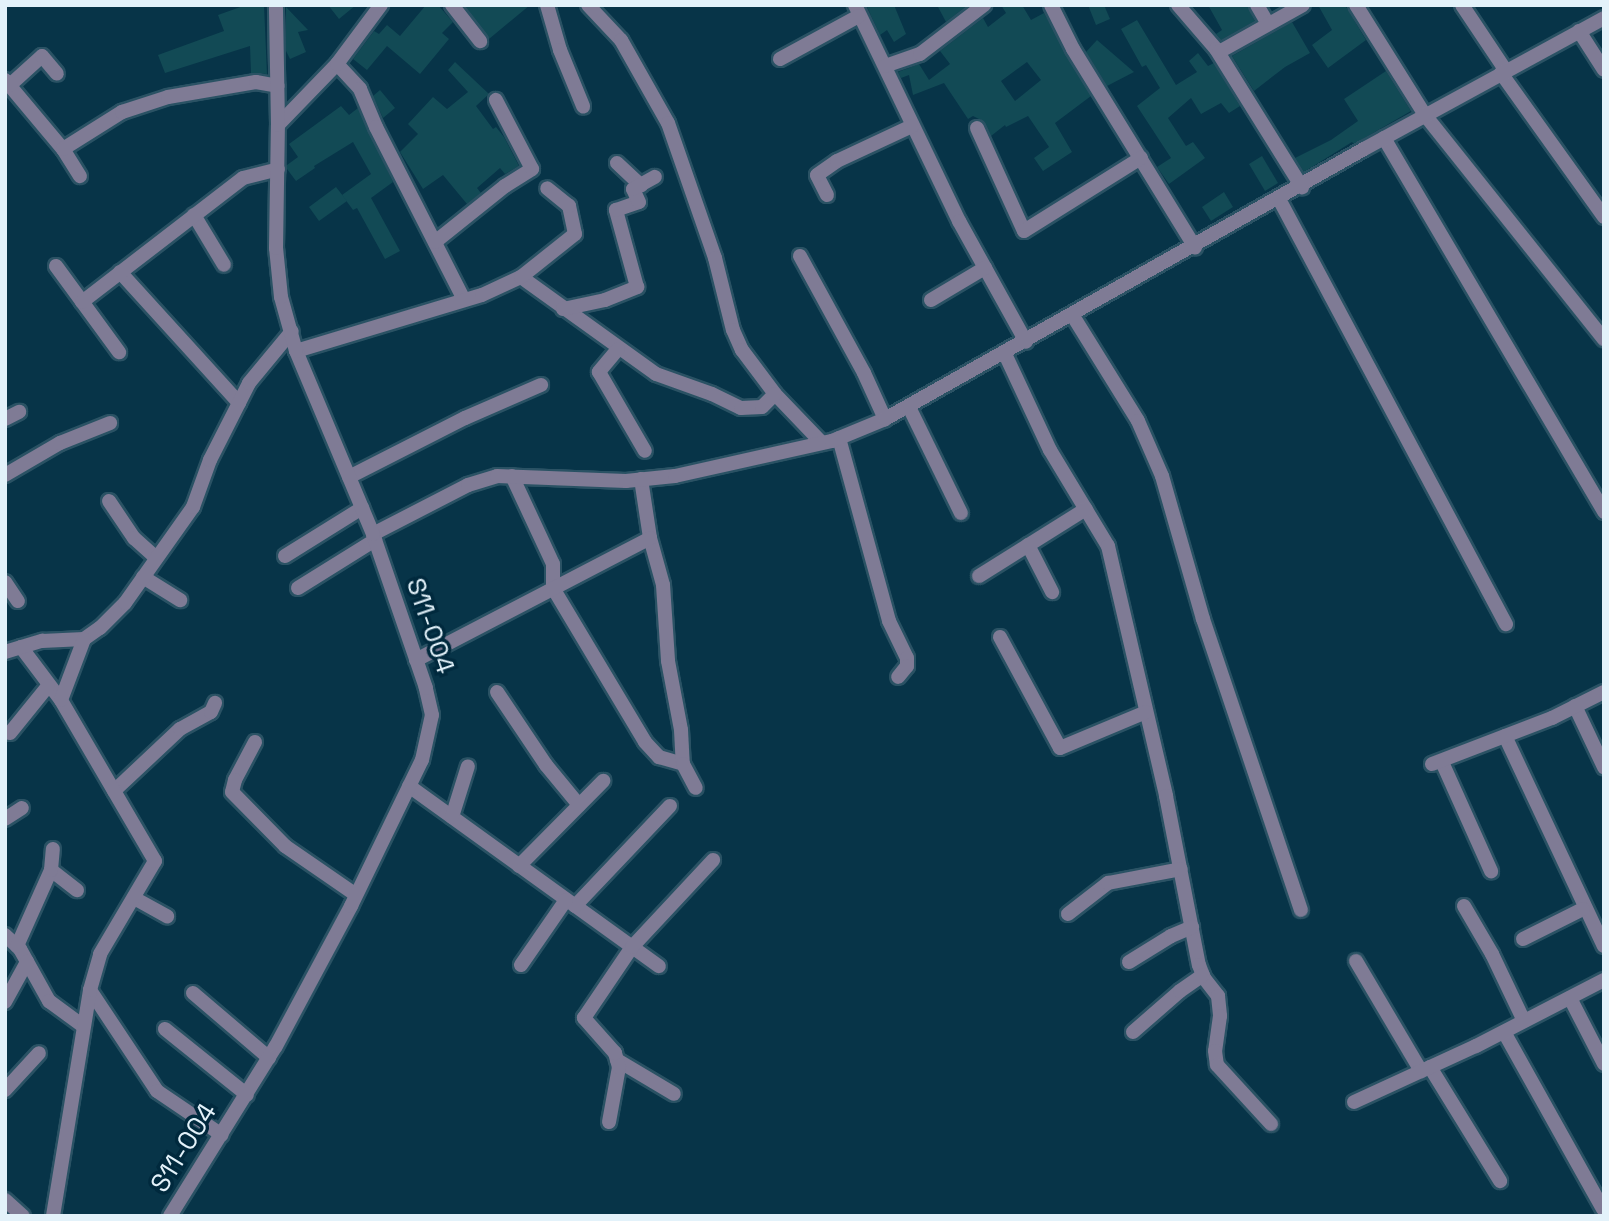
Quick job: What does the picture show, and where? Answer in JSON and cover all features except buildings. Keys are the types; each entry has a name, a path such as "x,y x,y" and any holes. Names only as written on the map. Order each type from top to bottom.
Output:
{"street":[{"name":"S11-004","path":"170,1216 269,1058 356,895 422,760 432,715 374,537 296,351 281,297 276,248 276,5"},
{"path":"278,125 337,64 381,5"},
{"path":"452,5 481,41"},
{"path":"547,5 560,50 583,106"},
{"path":"885,66 920,54 984,5"},
{"path":"1051,5 1073,49 1195,247"},
{"path":"1178,5 1219,52 1302,187"},
{"path":"1257,5 1268,24"},
{"path":"1219,52 1303,5"},
{"path":"1356,5 1425,115 1604,339"},
{"path":"1462,5 1503,72 1604,217"},
{"path":"598,8 621,40 668,123 715,258 733,330 742,350 775,394 821,442"},
{"path":"780,59 857,10 912,126 1026,342"},
{"path":"298,588 374,537 468,485 497,476 641,480 675,476 839,438 885,419 1073,316 1425,115 1604,18"},
{"path":"1580,31 1604,70"},
{"path":"57,74 42,55 7,82 63,149 80,176"},
{"path":"337,64 360,89 376,127 463,298"},
{"path":"63,149 122,112 168,97 256,82 278,86"},
{"path":"435,243 505,186 532,169 496,100"},
{"path":"827,195 817,175 837,161 912,126"},
{"path":"977,128 1024,231 1141,158"},
{"path":"1384,138 1604,512"},
{"path":"617,163 641,185"},
{"path":"82,302 243,178 278,169"},
{"path":"562,309 605,300 637,287 616,211 639,202 633,189 655,177"},
{"path":"296,351 463,298 482,295 521,277 575,234 569,206 547,188"},
{"path":"1279,199 1506,624"},
{"path":"194,215 224,264"},
{"path":"800,256 885,419"},
{"path":"56,266 119,352"},
{"path":"931,300 985,268"},
{"path":"120,272 239,403"},
{"path":"521,277 656,374 712,394 741,408 762,407 775,394"},
{"path":"1073,316 1138,421 1162,476 1203,619 1301,910"},
{"path":"5,652 42,640 84,639 100,628 125,603 193,507 210,460 249,383 292,331"},
{"path":"618,349 599,372 645,451"},
{"path":"1005,354 1050,450 1108,546 1203,975 1217,996 1217,1065 1271,1124"},
{"path":"349,477 541,385"},
{"path":"909,407 961,513"},
{"path":"5,475 60,443 110,423"},
{"path":"839,438 889,621 907,658 906,666 898,677"},
{"path":"512,476 553,564 554,588 645,742 659,757 683,764"},
{"path":"641,480 650,538 663,585 668,661 681,730 683,764 695,788"},
{"path":"109,501 134,538 156,558"},
{"path":"285,556 362,508"},
{"path":"979,576 1086,509"},
{"path":"416,660 650,538"},
{"path":"1028,545 1052,592"},
{"path":"143,577 180,600"},
{"path":"5,582 18,601"},
{"path":"1000,637 1060,748 1146,712"},
{"path":"61,700 84,639"},
{"path":"20,647 61,700 155,861 100,954 83,1026 53,1216"},
{"path":"10,733 48,686"},
{"path":"497,692 546,765 579,805"},
{"path":"1491,871 1437,763 1604,692"},
{"path":"114,791 180,729 211,712 215,703"},
{"path":"1575,706 1604,767"},
{"path":"1505,736 1583,909 1604,946"},
{"path":"255,742 235,780 232,792 285,846 356,895"},
{"path":"452,817 467,766"},
{"path":"519,866 603,781"},
{"path":"409,786 659,966"},
{"path":"521,965 570,903 670,806"},
{"path":"5,819 22,808"},
{"path":"16,946 51,870 53,849"},
{"path":"609,1122 619,1067 615,1053 584,1018 632,947 713,860"},
{"path":"1068,914 1108,883 1181,869"},
{"path":"51,870 77,891"},
{"path":"134,898 167,916"},
{"path":"1464,906 1492,954 1524,1021"},
{"path":"1523,939 1583,909"},
{"path":"1129,962 1171,936 1192,927"},
{"path":"5,935 27,962 49,1001 83,1026"},
{"path":"1356,961 1500,1181"},
{"path":"5,1002 27,962"},
{"path":"1133,1032 1180,990 1203,975"},
{"path":"1354,1102 1504,1032 1604,980"},
{"path":"90,990 157,1091 222,1135"},
{"path":"193,993 269,1058"},
{"path":"1570,998 1604,1064"},
{"path":"165,1029 247,1095"},
{"path":"1504,1032 1603,1209"},
{"path":"5,1090 39,1053"},
{"path":"617,1060 674,1094"},
{"path":"5,1200 23,1216"}]}
